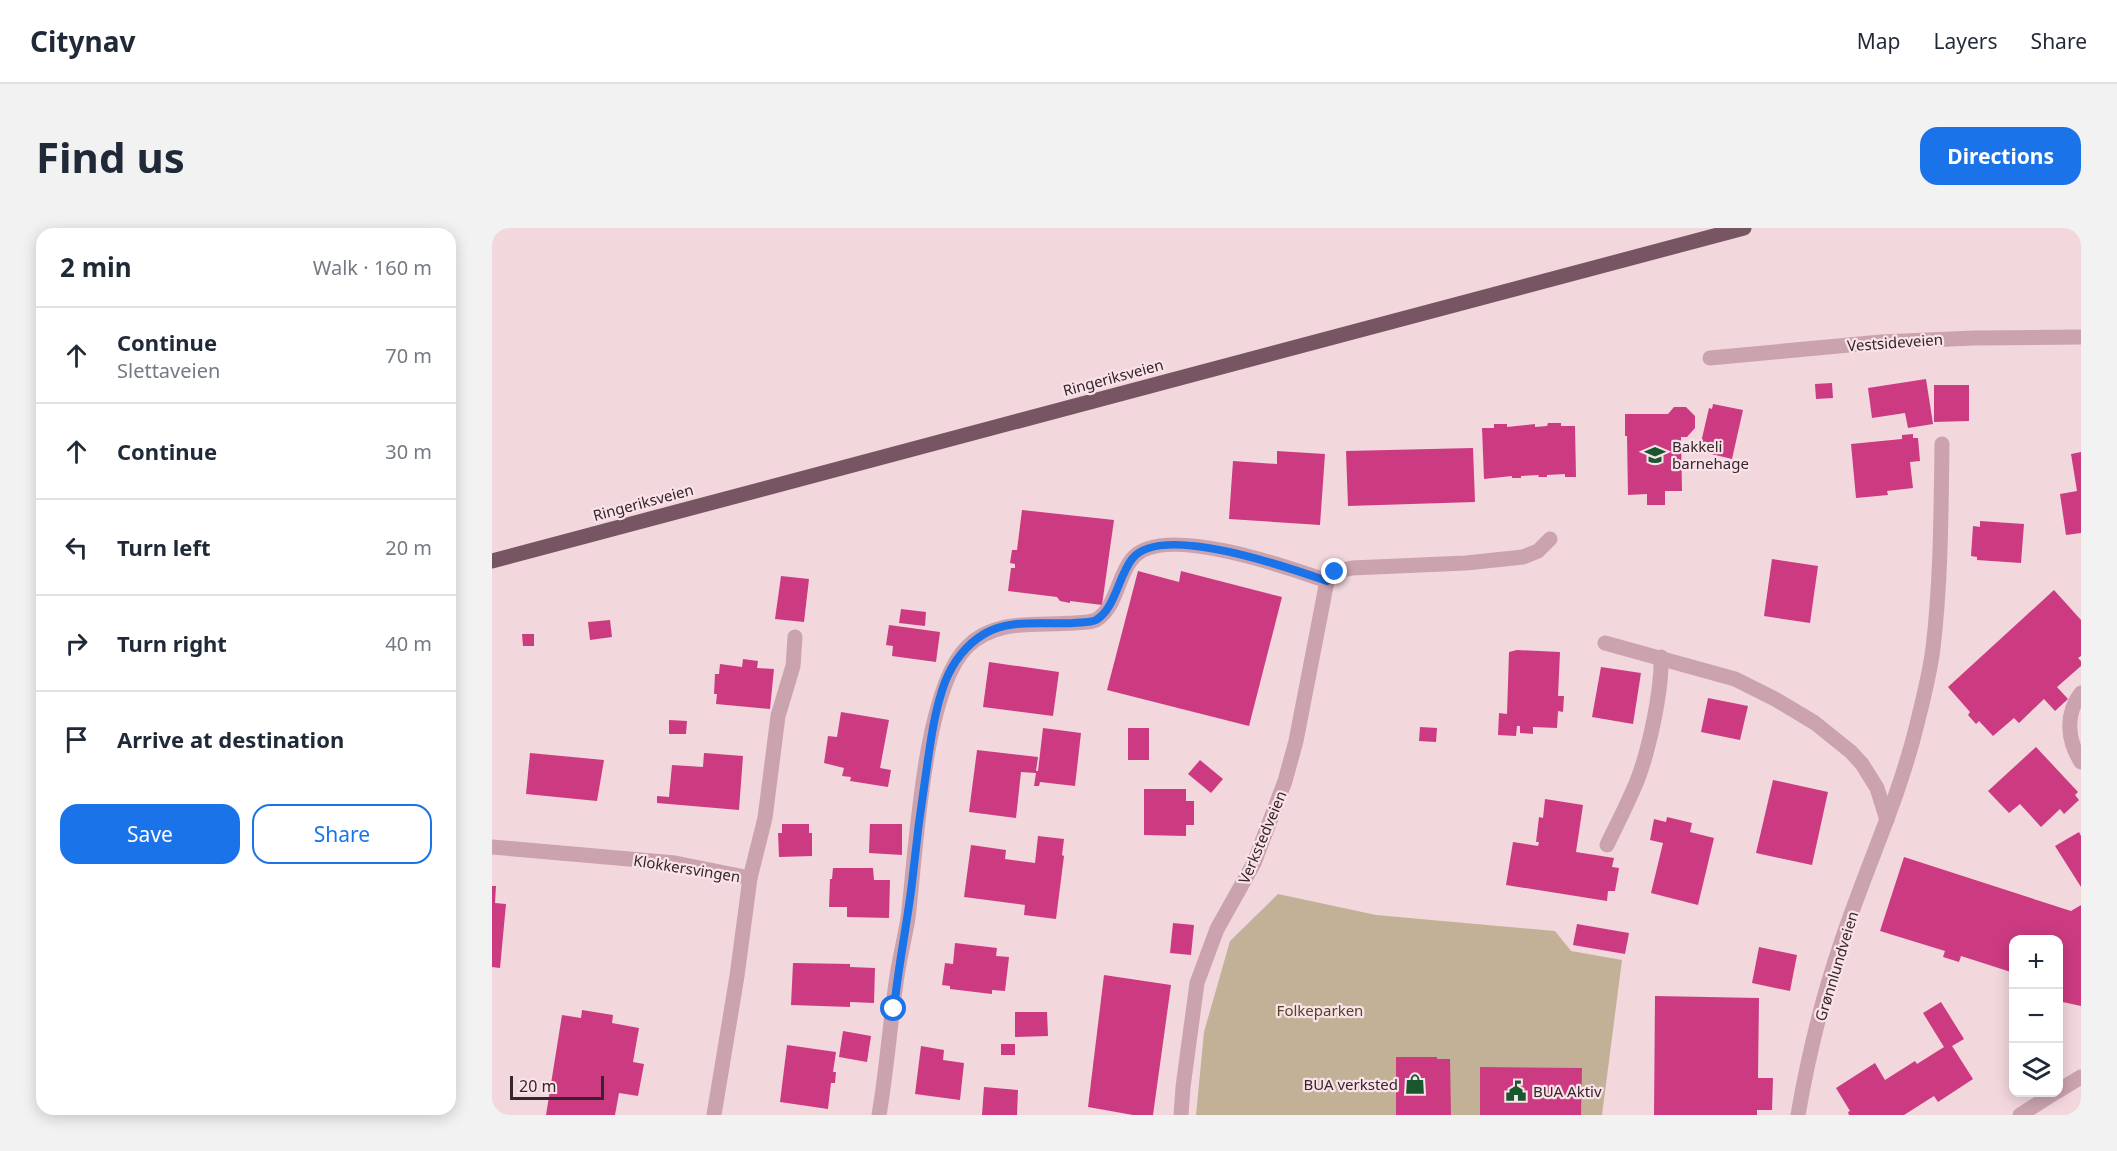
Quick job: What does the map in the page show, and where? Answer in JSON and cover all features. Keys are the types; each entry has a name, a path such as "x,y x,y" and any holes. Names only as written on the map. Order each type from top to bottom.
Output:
{"main road":[{"name":"Ringeriksveien","path":"492,561 1744,228"}],"street":[{"name":"Vestsideveien","path":"1710,358 1881,342 2081,337"},
{"name":"Grønnlundveien","path":"1798,1115 1825,993 1841,942 1887,820 1917,725 1933,650 1941,540 1942,444"},
{"path":"879,1115 930,741 940,697 956,662 966,647 986,633 1011,624 1094,621 1108,611 1119,581 1133,557 1156,546 1178,544 1228,552 1288,567 1326,585 1335,572 1352,568 1466,563 1523,557 1538,552 1550,539"},
{"name":"Verkstedveien","path":"1181,1115 1197,983 1217,929 1254,863 1285,781 1296,741 1326,585"},
{"path":"750,878 765,818 778,716 793,666 795,637"},
{"path":"1605,643 1735,679 1815,723 1851,752 1862,764 1877,788 1887,820"},
{"path":"1607,845 1637,780 1653,720 1661,672 1661,657"},
{"path":"2081,693 2073,704 2070,737 2074,751 2081,762"},
{"name":"Klokkersvingen","path":"492,847 675,862 750,878 737,976 714,1115"},
{"path":"2063,1088 2081,1077"},
{"path":"2020,1115 2049,1097"}],"green space":[{"name":"Folkeparken","path":"1278,894 1376,915 1555,931 1571,951 1622,960 1602,1115 1196,1115 1204,1032 1230,941"}],"building":[{"path":"1926,379 1933,424 1908,428 1905,413 1872,418 1868,388"},
{"path":"1832,383 1833,398 1816,399 1815,384"},
{"path":"1934,385 1969,385 1969,421 1934,422"},
{"path":"1713,404 1743,410 1732,459 1699,451 1709,408 1712,409"},
{"path":"1674,407 1686,407 1695,416 1695,428 1687,437 1681,437 1682,491 1665,491 1665,505 1647,505 1647,494 1628,495 1625,414 1668,414"},
{"path":"1548,423 1575,426 1576,477 1565,477 1565,474 1547,475 1547,477 1538,477 1539,475 1484,479 1482,428 1494,428 1494,424 1507,424 1507,427 1535,424 1535,427 1547,426"},
{"path":"1913,434 1913,438 1918,438 1920,461 1910,462 1913,488 1887,491 1888,495 1856,498 1851,444 1902,439 1902,435"},
{"path":"1473,448 1475,502 1348,506 1346,451"},
{"path":"1277,451 1325,454 1320,525 1229,519 1233,461 1277,464"},
{"path":"2081,452 2081,533 2066,535 2060,494 2077,491 2071,454"},
{"path":"1022,510 1114,520 1102,605 1070,601 1070,603 1060,601 1057,597 1008,591 1011,568 1015,568 1015,564 1010,563 1012,550 1017,550"},
{"path":"1980,521 2024,524 2021,563 1977,560 1977,557 1971,556 1973,526 1980,527"},
{"path":"1772,559 1818,566 1810,623 1764,616"},
{"path":"1138,571 1179,582 1181,571 1282,597 1249,726 1107,690"},
{"path":"781,576 809,579 804,622 775,619"},
{"path":"2054,590 2081,620 2081,656 2078,658 2081,666 2057,687 2068,699 2055,711 2044,699 2019,723 2014,718 1993,736 1979,721 1976,724 1968,715 1970,712 1948,687"},
{"path":"901,609 926,612 925,626 899,623"},
{"path":"610,620 612,637 590,640 588,622"},
{"path":"889,625 940,632 936,662 892,656 893,646 886,645"},
{"path":"522,634 534,634 534,646 523,646"},
{"path":"1517,650 1560,652 1558,696 1564,696 1563,712 1558,711 1557,728 1533,727 1533,734 1520,733 1520,726 1517,726 1516,736 1498,735 1499,713 1507,714 1509,652"},
{"path":"743,659 758,661 757,668 774,669 770,709 716,704 715,674 719,674 720,664 742,667"},
{"path":"989,662 1059,672 1053,716 983,707"},
{"path":"1601,667 1641,673 1633,724 1592,717"},
{"path":"1708,698 1748,706 1740,740 1701,732"},
{"path":"841,712 889,720 880,768 891,770 888,787 850,781 851,777 842,776 844,768 824,763 828,736 837,737"},
{"path":"669,720 687,721 686,734 669,734"},
{"path":"1420,727 1437,728 1436,742 1419,741"},
{"path":"1043,728 1081,733 1075,786 1040,782 1039,786 1034,786 1036,773 1021,772 1016,818 969,812 977,750 1038,757 1036,771 1038,771"},
{"path":"1128,728 1149,728 1149,760 1128,760"},
{"path":"2036,747 2078,792 2075,795 2079,800 2064,814 2060,809 2041,827 2020,804 2009,813 1988,791"},
{"path":"530,753 604,760 597,801 526,794"},
{"path":"704,753 743,756 739,810 657,803 657,796 669,797 672,765 703,767"},
{"path":"1200,760 1223,779 1211,793 1188,774"},
{"path":"1773,780 1828,792 1812,865 1756,853"},
{"path":"1144,789 1186,789 1186,801 1194,801 1194,825 1186,825 1186,836 1144,835"},
{"path":"1545,799 1583,805 1576,852 1614,858 1612,867 1619,868 1615,891 1608,891 1607,901 1506,885 1513,842 1538,846 1539,842 1536,842 1539,817 1543,818"},
{"path":"1667,817 1692,823 1690,832 1714,838 1698,905 1651,893 1663,843 1650,840 1654,819 1666,822"},
{"path":"782,824 809,824 809,833 812,833 812,856 779,857 778,833 782,833"},
{"path":"870,824 902,824 902,855 869,853"},
{"path":"2079,832 2081,836 2081,887 2055,846"},
{"path":"1038,836 1064,839 1056,919 1024,915 1025,905 964,897 971,845 1006,850 1005,859 1035,863"},
{"path":"1904,857 2071,911 2081,905 2081,1006 2063,1002 2063,935 2009,935 2009,971 1961,956 1959,962 1943,957 1945,951 1880,931"},
{"path":"833,868 873,868 874,880 890,880 889,918 847,917 847,907 829,907 830,879 832,879"},
{"path":"492,886 496,886 495,903 506,904 500,968 492,967"},
{"path":"1173,923 1194,925 1191,955 1170,953"},
{"path":"1577,924 1629,933 1625,954 1573,945"},
{"path":"955,943 997,948 996,956 1009,957 1005,991 992,990 992,994 950,989 950,986 942,985 945,963 953,964"},
{"path":"1759,947 1797,955 1790,991 1752,983"},
{"path":"793,963 850,964 850,967 875,968 874,1003 850,1002 850,1007 791,1005"},
{"path":"1104,975 1171,985 1153,1115 1133,1115 1088,1107"},
{"path":"1655,996 1759,998 1758,1078 1773,1078 1772,1110 1757,1110 1757,1115 1654,1115"},
{"path":"1941,1002 1964,1039 1952,1046 1973,1079 1938,1102 1934,1096 1904,1115 1849,1115 1850,1111 1836,1088 1875,1063 1885,1080 1915,1061 1917,1064 1944,1047 1923,1013"},
{"path":"582,1010 613,1015 612,1023 639,1028 633,1062 644,1064 638,1096 619,1093 615,1115 546,1115 562,1015 581,1018"},
{"path":"1015,1012 1047,1012 1048,1036 1015,1037"},
{"path":"843,1031 871,1036 867,1062 839,1057"},
{"path":"1001,1044 1015,1044 1015,1055 1001,1055"},
{"path":"787,1045 836,1052 833,1072 836,1072 835,1083 831,1083 828,1109 780,1102"},
{"path":"921,1046 944,1050 943,1060 964,1063 960,1100 915,1094"},
{"path":"1396,1057 1450,1059 1451,1115 1396,1115"},
{"path":"1480,1067 1582,1068 1581,1115 1480,1115"},
{"path":"984,1087 1018,1090 1017,1115 982,1115"}],"place":[{"name":"Bakkeli barnehage","path":"1655,455"},
{"name":"BUA verksted","path":"1415,1084"},
{"name":"BUA Aktiv","path":"1516,1091"}],"route":[{"path":"894,1009 897,976 908,919 930,741 936,711 946,681 966,647 986,633 1011,624 1094,621 1108,611 1119,581 1133,557 1156,546 1178,544 1228,552 1288,567 1327,581 1335,572"}]}
